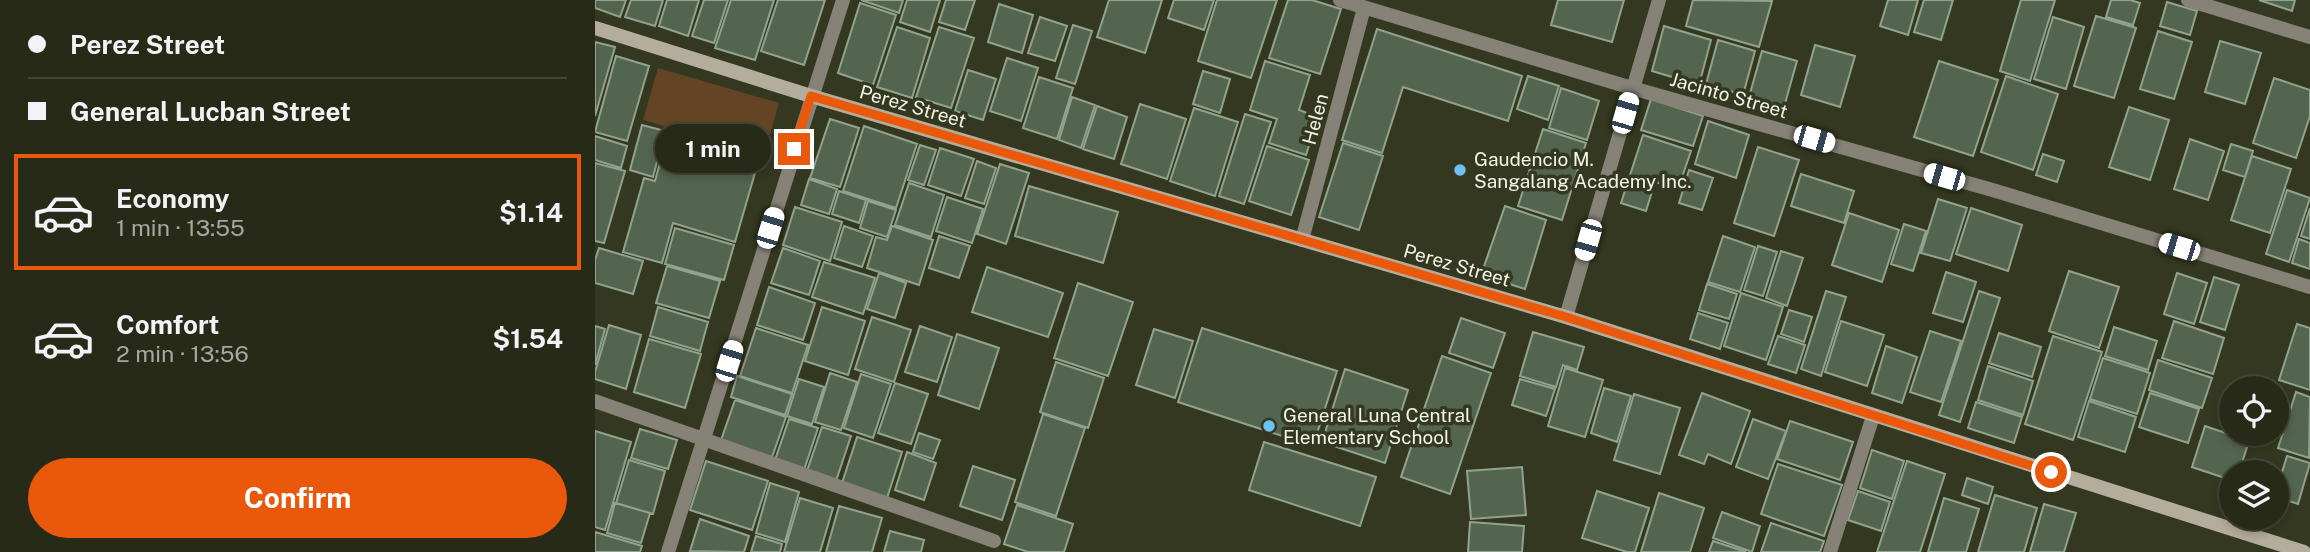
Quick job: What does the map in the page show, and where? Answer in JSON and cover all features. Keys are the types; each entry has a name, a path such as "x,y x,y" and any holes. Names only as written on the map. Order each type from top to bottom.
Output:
{"street":[{"path":"668,552 842,0"},
{"name":"Jacinto Street","path":"1340,0 1632,88 1996,191 2310,287"},
{"path":"1566,317 1659,0"},
{"path":"2187,0 2310,37"},
{"name":"Helen","path":"1303,240 1364,8"},
{"name":"Perez Street","path":"595,28 811,96 1566,317 2304,552"},
{"path":"595,401 994,541"},
{"path":"1830,552 1873,416"}],"shaded area":[{"path":"658,68 779,103 764,155 643,120"}],"building":[{"path":"595,0 626,0 620,17 595,8"},
{"path":"631,0 663,0 655,26 625,17"},
{"path":"667,0 699,0 688,36 659,26"},
{"path":"704,0 728,0 714,43 692,36"},
{"path":"731,0 774,0 755,60 715,48"},
{"path":"778,0 825,0 804,65 761,51"},
{"path":"861,0 903,0 899,13"},
{"path":"907,0 940,0 930,32 900,22"},
{"path":"946,0 975,0 965,30 939,22"},
{"path":"1109,0 1162,0 1145,53 1097,37"},
{"path":"1174,0 1214,0 1204,30 1168,18"},
{"path":"1217,0 1277,0 1251,78 1198,61"},
{"path":"1288,0 1312,0 1341,9 1320,74 1269,58"},
{"path":"1558,0 1624,0 1612,42 1551,25"},
{"path":"1693,0 1772,1 1759,47 1686,26"},
{"path":"1888,0 1918,0 1908,35 1880,26"},
{"path":"1924,0 1953,0 1941,40 1914,32"},
{"path":"2021,0 2055,0 2030,81 2000,71"},
{"path":"2111,0 2140,3 2133,25 2106,17"},
{"path":"2259,0 2295,0 2292,11"},
{"path":"2167,2 2197,11 2190,35 2160,26"},
{"path":"860,3 896,15 873,85 838,73"},
{"path":"999,4 1033,15 1022,53 988,42"},
{"path":"2096,16 2136,28 2114,98 2074,86"},
{"path":"1040,17 1067,26 1055,61 1028,53"},
{"path":"2053,17 2084,27 2066,89 2034,79"},
{"path":"1073,25 1092,31 1075,84 1056,78"},
{"path":"1664,26 1711,40 1699,85 1652,71"},
{"path":"897,27 930,38 912,98 877,87"},
{"path":"939,27 974,38 951,108 916,97"},
{"path":"1377,29 1522,76 1508,121 1403,87 1382,153 1342,140"},
{"path":"2158,31 2192,42 2174,99 2140,89"},
{"path":"1718,40 1755,51 1743,95 1706,84"},
{"path":"2220,41 2261,53 2245,104 2205,92"},
{"path":"595,42 615,47 595,116"},
{"path":"1815,45 1855,56 1840,107 1801,95"},
{"path":"1762,51 1797,61 1784,107 1749,97"},
{"path":"616,56 649,66 627,141 595,132"},
{"path":"1007,58 1038,68 1021,121 990,111"},
{"path":"1265,61 1310,75 1299,110 1318,117 1306,155 1269,143 1277,119 1250,110"},
{"path":"1939,61 1998,80 1973,156 1914,137"},
{"path":"968,70 996,79 983,120 955,111"},
{"path":"1203,71 1230,79 1220,113 1193,104"},
{"path":"1528,76 1559,86 1548,120 1517,109"},
{"path":"2006,76 2058,94 2033,170 1981,152"},
{"path":"1039,77 1073,88 1057,139 1023,128"},
{"path":"2274,78 2310,90 2310,116 2296,158 2253,143"},
{"path":"1561,88 1599,101 1587,140 1549,128"},
{"path":"1072,97 1095,105 1081,148 1059,140"},
{"path":"1651,99 1703,116 1693,146 1641,130"},
{"path":"1140,104 1186,119 1167,179 1121,164"},
{"path":"1097,106 1127,117 1114,159 1083,149"},
{"path":"2129,107 2169,120 2150,180 2109,167"},
{"path":"1194,108 1238,122 1215,196 1170,181"},
{"path":"1245,114 1271,122 1244,204 1219,196"},
{"path":"830,119 859,128 840,187 810,178"},
{"path":"1708,121 1749,135 1736,178 1695,164"},
{"path":"642,125 665,131 653,177 630,170"},
{"path":"864,126 917,144 896,208 843,191"},
{"path":"1543,129 1586,143 1562,220 1518,206"},
{"path":"668,133 759,159 735,242 673,223 662,263 623,252 644,178 655,181"},
{"path":"1643,135 1691,151 1678,189 1655,182 1646,211 1621,203"},
{"path":"595,136 627,146 621,168 595,160"},
{"path":"2190,139 2224,151 2208,200 2174,189"},
{"path":"1343,143 1383,156 1359,230 1319,217"},
{"path":"2231,144 2253,151 2245,177 2223,170"},
{"path":"920,145 936,150 924,185 908,180"},
{"path":"1267,146 1309,160 1291,215 1249,201"},
{"path":"1758,147 1799,160 1774,236 1734,223"},
{"path":"940,148 974,159 961,196 928,185"},
{"path":"2043,154 2064,161 2057,182 2036,175"},
{"path":"2252,156 2291,169 2270,233 2231,220"},
{"path":"977,161 996,168 984,204 965,198"},
{"path":"595,163 625,171 604,243 595,241"},
{"path":"1000,164 1029,173 1006,244 977,234"},
{"path":"1689,170 1713,178 1702,210 1679,203"},
{"path":"1801,174 1854,191 1844,223 1791,206"},
{"path":"809,179 837,189 829,214 801,205"},
{"path":"909,183 944,195 931,237 895,225"},
{"path":"1029,186 1118,212 1103,263 1015,236"},
{"path":"2287,190 2310,198 2289,262 2266,254"},
{"path":"839,191 866,200 859,223 832,214"},
{"path":"947,197 983,209 972,243 936,231"},
{"path":"1938,199 1967,208 1950,261 1921,253"},
{"path":"868,201 896,210 887,237 860,228"},
{"path":"1505,206 1546,220 1525,289 1481,275"},
{"path":"795,207 842,222 830,261 783,245"},
{"path":"1971,208 2022,225 2008,271 1956,254"},
{"path":"2310,208 2310,239 2301,236"},
{"path":"1849,213 1899,230 1882,282 1832,265"},
{"path":"1904,224 1926,231 1913,271 1891,264"},
{"path":"844,226 873,236 862,267 834,258"},
{"path":"892,226 933,240 919,285 867,268 876,237 887,240"},
{"path":"675,228 734,245 724,280 665,264"},
{"path":"939,236 970,246 959,278 929,268"},
{"path":"1723,236 1755,247 1740,292 1708,282"},
{"path":"2299,239 2310,243 2310,269 2292,263"},
{"path":"1758,246 1777,252 1763,296 1744,290"},
{"path":"599,248 643,261 633,294 595,283 595,260"},
{"path":"783,248 820,261 809,295 771,283"},
{"path":"1781,251 1803,258 1787,306 1766,298"},
{"path":"824,262 875,278 863,314 812,297"},
{"path":"667,266 720,281 709,318 656,303"},
{"path":"987,267 1063,293 1048,337 972,312"},
{"path":"2069,271 2119,287 2099,348 2049,331"},
{"path":"1946,272 1976,282 1963,322 1933,313"},
{"path":"879,273 906,283 895,318 867,309"},
{"path":"2177,273 2207,283 2194,324 2164,314"},
{"path":"2214,277 2239,285 2225,330 2200,322"},
{"path":"1078,283 1133,302 1108,376 1054,358"},
{"path":"1707,284 1737,294 1729,319 1699,310"},
{"path":"769,287 815,303 803,340 757,325"},
{"path":"1826,291 1846,297 1821,376 1801,369"},
{"path":"1979,291 2000,298 1960,422 1939,415"},
{"path":"1741,293 1783,307 1766,360 1724,346"},
{"path":"658,307 708,322 700,351 650,336"},
{"path":"822,307 865,321 848,375 805,361"},
{"path":"1789,310 1812,317 1804,342 1781,334"},
{"path":"1698,313 1728,323 1720,349 1690,339"},
{"path":"872,317 911,330 894,382 855,369"},
{"path":"1461,318 1505,333 1493,368 1449,353"},
{"path":"1841,321 1884,335 1867,386 1825,372"},
{"path":"2174,321 2224,338 2213,374 2162,358"},
{"path":"2297,324 2310,328 2310,390 2289,383 2289,376 2280,376"},
{"path":"609,325 641,335 626,389 595,379"},
{"path":"595,326 605,329 595,365"},
{"path":"920,326 952,337 937,382 905,372"},
{"path":"2114,327 2157,341 2148,370 2105,356"},
{"path":"756,328 808,345 792,393 740,376"},
{"path":"1202,328 1337,371 1313,446 1178,402"},
{"path":"1154,329 1193,341 1175,398 1136,385"},
{"path":"1930,331 1961,341 1941,402 1910,392"},
{"path":"1533,332 1584,347 1577,370 1563,365 1556,387 1520,376"},
{"path":"1999,333 2041,347 2032,377 1989,363"},
{"path":"957,334 999,348 979,409 938,395"},
{"path":"1778,336 1805,345 1796,373 1768,364"},
{"path":"2053,336 2102,352 2073,440 2025,424"},
{"path":"649,339 701,354 685,408 634,392"},
{"path":"1886,346 1917,357 1902,403 1872,393"},
{"path":"1442,356 1491,373 1450,494 1401,477"},
{"path":"2103,358 2150,373 2137,414 2090,399"},
{"path":"2158,360 2212,378 2202,408 2149,390"},
{"path":"1056,362 1104,378 1088,428 1040,412"},
{"path":"1988,366 2033,381 2023,415 1978,400"},
{"path":"1565,368 1603,380 1585,437 1548,426"},
{"path":"1345,369 1408,390 1385,463 1322,442"},
{"path":"830,373 857,382 841,430 815,422"},
{"path":"861,374 891,384 873,438 844,428"},
{"path":"737,376 792,394 785,415 731,397"},
{"path":"799,379 824,387 812,424 787,416"},
{"path":"1520,379 1555,389 1546,416 1512,405"},
{"path":"895,383 928,394 911,444 878,433"},
{"path":"1604,388 1631,396 1617,442 1591,433"},
{"path":"2296,392 2310,397 2309,458 2278,448 2289,446 2289,414"},
{"path":"1702,393 1750,411 1731,464 1708,454 1704,464 1679,455"},
{"path":"2150,393 2199,409 2188,443 2139,427"},
{"path":"1634,394 1680,408 1660,474 1614,460"},
{"path":"735,400 786,417 771,460 720,443"},
{"path":"2089,401 2136,417 2125,452 2078,437"},
{"path":"1976,402 2022,417 2014,443 1968,428"},
{"path":"1043,414 1085,428 1056,516 1015,502"},
{"path":"789,419 818,428 804,470 775,460"},
{"path":"1753,419 1786,431 1768,479 1736,467"},
{"path":"1790,421 1853,442 1840,480 1777,459"},
{"path":"2205,426 2219,431 2219,446 2247,446 2243,460 2219,460 2219,476 2192,467"},
{"path":"822,427 851,436 836,481 807,471"},
{"path":"640,429 677,440 668,469 631,458"},
{"path":"595,431 631,442 605,530 595,527"},
{"path":"919,433 940,440 933,459 913,452"},
{"path":"857,437 902,452 886,501 841,486"},
{"name":"General Luna Central Elementary School","path":"1264,442 1376,477 1360,526 1249,490"},
{"path":"1872,450 1904,461 1892,499 1860,488"},
{"path":"907,452 936,463 924,500 895,490"},
{"path":"2287,456 2310,463 2298,504 2289,501 2289,460 2286,460"},
{"path":"629,460 665,471 653,514 616,503"},
{"path":"706,461 768,481 752,530 690,510"},
{"path":"1907,461 1945,474 1920,552 1877,552"},
{"path":"1778,464 1842,485 1824,536 1761,514"},
{"path":"973,466 1015,480 1002,520 960,506"},
{"path":"1522,467 1526,515 1471,519 1467,471"},
{"path":"1967,478 1993,487 1988,504 1962,495"},
{"path":"770,483 799,492 785,542 756,533"},
{"path":"1597,491 1649,508 1635,552 1582,538"},
{"path":"1858,491 1890,502 1881,531 1848,520"},
{"path":"1659,493 1704,508 1690,552 1641,552"},
{"path":"1995,495 2037,508 2024,552 1978,552"},
{"path":"800,498 833,508 820,552 784,552"},
{"path":"1944,498 1979,509 1966,552 1928,552"},
{"path":"615,503 650,513 641,543 607,533"},
{"path":"2044,504 2076,513 2064,552 2030,552"},
{"path":"1017,505 1073,524 1064,552 1028,552 1004,544"},
{"path":"839,506 882,518 872,552 826,552"},
{"path":"1722,512 1760,526 1752,552 1713,538"},
{"path":"700,519 749,536 744,552 690,551"},
{"path":"1470,522 1524,526 1522,552 1468,552"},
{"path":"1771,523 1824,541 1820,552 1761,552"},
{"path":"890,531 924,540 921,552 884,552"},
{"path":"595,532 642,546 640,552 595,552"},
{"path":"756,536 782,544 780,552 751,552"},
{"path":"1713,541 1746,552 1709,552"}],"place":[{"name":"Gaudencio M. Sangalang Academy Inc.","path":"1460,170"},
{"name":"General Luna Central Elementary School","path":"1269,426"}],"route":[{"path":"794,149 811,96 1566,317 2051,472"}]}
